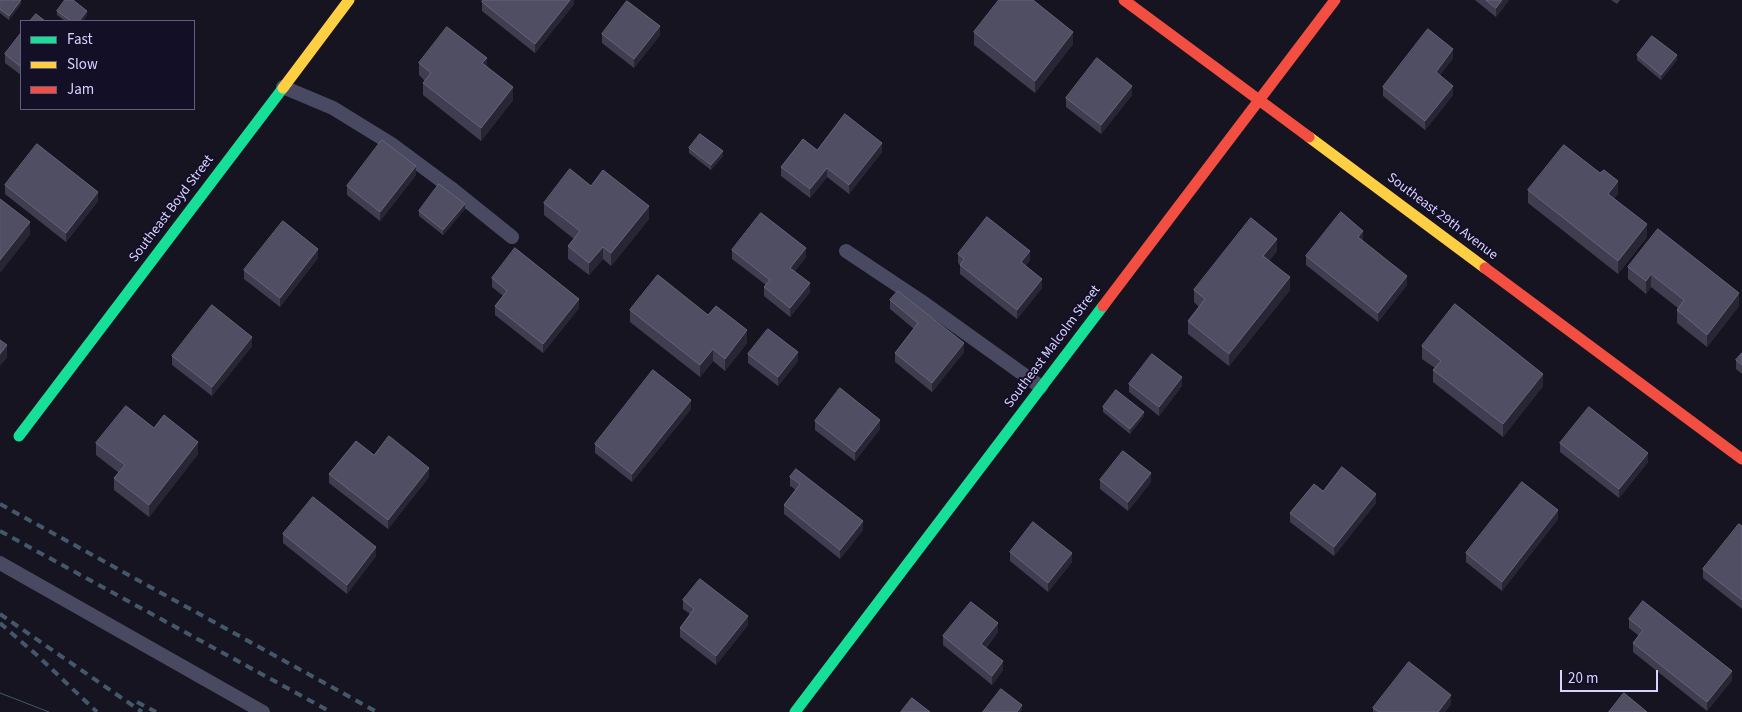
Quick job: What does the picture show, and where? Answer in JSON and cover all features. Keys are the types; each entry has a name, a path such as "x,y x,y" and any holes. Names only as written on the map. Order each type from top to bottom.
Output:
{"street":[{"name":"Southeast Boyd Street","path":"19,436 349,0"},
{"name":"Southeast 29th Avenue","path":"1124,0 1742,459"},
{"name":"Southeast Malcolm Street","path":"795,712 1335,0"}],"lane":[{"path":"284,87 333,108 392,145 451,188 512,237"},
{"path":"846,251 921,301 1041,388"},
{"path":"0,563 262,712"}],"building":[{"path":"0,0 21,0 9,16 0,9"},
{"path":"65,0 73,0 87,11 80,20 70,20 57,11"},
{"path":"483,0 570,0 535,44 482,2"},
{"path":"999,0 1033,0 1073,32 1035,81 974,32"},
{"path":"1486,0 1502,0 1496,8"},
{"path":"627,1 660,26 634,59 602,34"},
{"path":"36,14 44,20 31,20"},
{"path":"447,27 487,58 482,63 513,87 481,128 423,83 431,73 419,63"},
{"path":"1428,29 1453,49 1436,72 1453,86 1425,121 1383,87"},
{"path":"20,34 20,66 5,54"},
{"path":"1652,36 1677,55 1661,75 1637,55"},
{"path":"1097,58 1132,86 1101,125 1066,98"},
{"path":"845,114 882,143 849,185 827,168 810,189 781,167 803,139 817,150"},
{"path":"700,134 723,151 711,165 689,148"},
{"path":"382,140 416,166 380,212 347,186"},
{"path":"37,144 98,192 66,233 5,185"},
{"path":"1564,145 1600,173 1604,170 1618,181 1608,194 1647,224 1618,261 1528,190"},
{"path":"570,169 591,186 603,170 649,206 611,253 603,247 589,263 568,246 580,231 544,203"},
{"path":"439,184 465,204 443,230 419,211"},
{"path":"0,199 30,222 0,260"},
{"path":"1341,212 1363,231 1358,237 1407,276 1378,313 1306,256"},
{"path":"761,213 806,248 790,268 810,283 790,308 764,287 770,280 732,250"},
{"path":"987,217 1030,251 1021,262 1042,279 1017,310 960,265 964,259 958,254"},
{"path":"1251,218 1277,239 1263,256 1290,277 1229,354 1188,321 1205,299 1194,290"},
{"path":"283,221 318,249 280,298 244,270"},
{"path":"1658,229 1739,293 1707,335 1677,310 1684,300 1651,274 1646,281 1628,267"},
{"path":"515,248 579,299 543,344 495,306 507,291 492,278"},
{"path":"658,275 708,315 716,306 747,330 725,359 713,349 700,365 630,310"},
{"path":"898,291 964,343 932,383 895,353 918,323 890,300"},
{"path":"1455,304 1543,374 1503,424 1433,370 1441,361 1422,346"},
{"path":"212,305 252,337 212,387 172,356"},
{"path":"768,329 798,352 778,377 748,354"},
{"path":"0,340 7,345 0,354"},
{"path":"1742,353 1742,365 1736,360"},
{"path":"1152,354 1182,377 1159,407 1129,384"},
{"path":"653,370 691,400 632,474 595,444"},
{"path":"840,388 880,420 855,452 815,421"},
{"path":"1116,390 1144,412 1130,429 1103,407"},
{"path":"126,406 154,428 164,415 198,442 149,505 114,478 125,465 96,443"},
{"path":"1589,407 1648,453 1619,489 1560,443"},
{"path":"389,436 429,468 388,520 329,474 356,441 374,455"},
{"path":"1123,451 1151,473 1128,502 1100,480"},
{"path":"1342,467 1376,494 1334,547 1290,513 1314,484 1323,491"},
{"path":"796,469 863,521 840,550 784,505 800,484 790,477"},
{"path":"1522,482 1558,510 1502,582 1466,553"},
{"path":"313,497 376,547 347,585 283,534"},
{"path":"1033,522 1072,553 1048,583 1010,552"},
{"path":"1739,524 1742,526 1742,600 1703,569"},
{"path":"700,579 748,616 716,656 680,628 694,609 683,600"},
{"path":"1643,601 1732,671 1707,702 1633,643 1643,630 1629,619"},
{"path":"971,602 998,623 981,644 1003,661 992,676 943,636"},
{"path":"1409,662 1451,695 1438,712 1379,712 1373,708"},
{"path":"1001,689 1022,705 1017,712 983,712"},
{"path":"1624,693 1647,712 1609,712"},
{"path":"912,698 930,712 901,712"}],"tram line":[{"path":"0,693 49,712"}],"railway":[{"path":"0,504 377,712"},
{"path":"0,531 331,712"},
{"path":"0,614 142,712"},
{"path":"0,623 97,712"},
{"path":"137,702 156,712"}],"traffic: fast":[{"path":"19,436 283,88"},
{"path":"795,712 1103,306"}],"traffic: slow":[{"path":"283,88 349,0"},
{"path":"1309,137 1485,268"}],"traffic: jam":[{"path":"1124,0 1309,137"},
{"path":"1103,306 1335,0"},
{"path":"1485,268 1742,459"}]}
